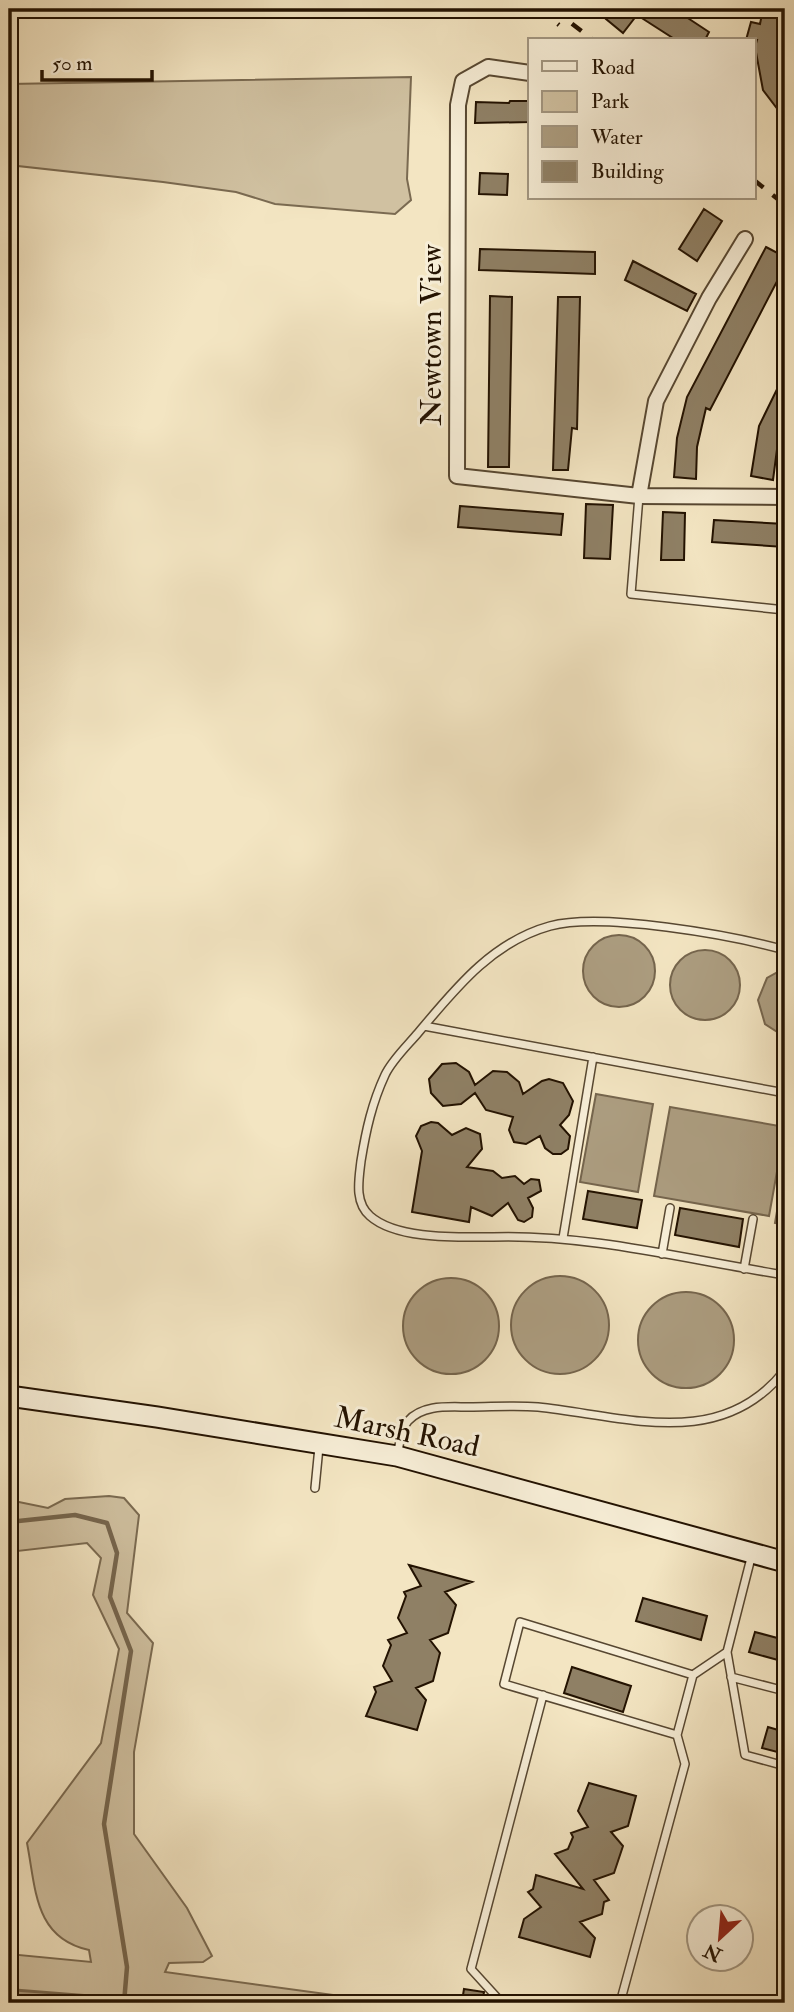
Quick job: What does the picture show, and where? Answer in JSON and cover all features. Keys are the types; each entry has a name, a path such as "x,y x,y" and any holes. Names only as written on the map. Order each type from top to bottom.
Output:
{"main road":[{"name":"Marsh Road","path":"9,1396 397,1456 785,1562"}],"street":[{"name":"Newtown View","path":"528,73 488,67 464,81 458,105 457,476 639,496 785,497"},
{"path":"639,496 656,401 709,298 745,239"}],"lane":[{"path":"639,496 631,594 785,610"},
{"path":"785,950 625,923 586,920 552,925 524,935 492,953 465,978 386,1071 368,1116 358,1186 362,1205 370,1216 384,1224 415,1233 450,1238 563,1238 785,1275"},
{"path":"424,1026 785,1093"},
{"path":"563,1238 593,1057"},
{"path":"662,1254 670,1208"},
{"path":"744,1269 753,1219"},
{"path":"397,1456 408,1421 419,1412 438,1407 535,1407 687,1424 716,1419 738,1410 761,1396 785,1370"},
{"path":"315,1488 320,1443"},
{"path":"752,1553 727,1652 745,1755 785,1766"},
{"path":"677,1735 504,1684 520,1622 693,1675"},
{"path":"620,2003 685,1763 677,1735 693,1675 727,1652"},
{"path":"731,1677 785,1691"},
{"path":"502,2003 471,1969 542,1695"}],"green space":[{"path":"411,77 407,179 411,200 395,214 275,204 236,192 9,165 9,84"},
{"path":"109,1496 124,1498 139,1515 127,1613 153,1643 134,1752 134,1834 187,1908 212,1956 203,1962 169,1963 165,1972 392,2003 184,2003 9,1989 9,1954 91,1962 89,1950 71,1944 57,1935 48,1923 36,1894 27,1843 101,1743 119,1649 93,1595 101,1558 87,1543 9,1552 9,1500 48,1508 65,1499"}],"water":[{"path":"619,935 639,941 649,951 655,971 649,991 639,1001 619,1007 599,1001 589,991 583,971 589,951 599,941"},
{"path":"705,950 730,960 740,985 730,1010 705,1020 680,1010 670,985 680,960"},
{"path":"785,968 785,1037 765,1024 758,1000 767,978"},
{"path":"596,1094 653,1104 638,1192 580,1182"},
{"path":"670,1107 785,1127 769,1216 654,1196"},
{"path":"785,1165 785,1225 775,1223"},
{"path":"560,1276 579,1279 595,1290 606,1306 609,1325 606,1344 595,1360 579,1371 560,1374 541,1371 525,1360 514,1344 511,1325 514,1306 525,1290 541,1279"},
{"path":"442,1278 460,1278 478,1286 491,1299 499,1317 496,1345 478,1366 460,1374 442,1374 424,1366 411,1353 403,1335 403,1317 411,1299 424,1286"},
{"path":"686,1292 705,1295 720,1306 731,1321 734,1340 731,1359 720,1374 705,1385 686,1388 667,1385 652,1374 641,1359 638,1340 641,1321 652,1306 667,1295"},
{"path":"9,1989 21,1991 184,2003 9,2003"}],"building":[{"path":"598,9 674,9 709,32 706,38 673,38 637,15 623,33 606,19 608,16"},
{"path":"763,9 785,9 785,119 763,90 756,52 757,40 747,38 751,22 760,24"},
{"path":"528,101 528,122 475,123 476,102"},
{"path":"480,173 508,174 507,195 479,194"},
{"path":"704,209 722,221 697,261 679,249"},
{"path":"766,247 785,257 785,266 710,410 706,408 697,447 696,479 674,477 677,438 687,397"},
{"path":"480,249 595,252 595,274 479,270"},
{"path":"633,261 696,294 687,311 625,280"},
{"path":"490,296 512,297 509,467 488,467"},
{"path":"558,297 580,297 577,429 572,428 568,470 553,470"},
{"path":"785,373 785,420 779,434 773,480 751,476 759,426"},
{"path":"586,504 613,505 610,559 584,558"},
{"path":"460,506 563,514 561,535 458,527"},
{"path":"663,512 685,513 684,560 661,560"},
{"path":"714,520 785,524 784,547 712,542"},
{"path":"456,1063 469,1072 475,1085 493,1071 507,1072 519,1082 523,1094 549,1079 563,1083 573,1101 569,1115 560,1125 570,1136 568,1149 561,1154 553,1154 545,1148 540,1136 526,1144 514,1142 509,1130 513,1117 486,1110 475,1093 461,1104 443,1106 431,1093 429,1079 442,1064"},
{"path":"431,1122 438,1123 452,1135 466,1128 480,1134 482,1149 467,1167 493,1171 502,1178 515,1176 524,1184 531,1179 539,1180 541,1191 528,1198 533,1208 532,1217 524,1222 518,1220 508,1203 492,1216 471,1207 469,1222 412,1212 422,1151 416,1136 421,1126"},
{"path":"588,1191 642,1200 637,1228 583,1219"},
{"path":"680,1208 743,1219 739,1247 675,1235"},
{"path":"409,1565 472,1582 445,1592 456,1605 448,1633 430,1640 440,1653 433,1681 416,1688 426,1700 417,1730 366,1716 376,1692 374,1687 392,1681 383,1666 391,1645 388,1640 407,1633 398,1618 406,1596 404,1592 421,1586"},
{"path":"643,1598 707,1616 701,1640 636,1621"},
{"path":"755,1632 785,1640 785,1662 749,1652"},
{"path":"572,1667 631,1686 623,1712 564,1693"},
{"path":"768,1727 785,1732 785,1754 762,1748"},
{"path":"589,1783 636,1796 628,1826 611,1832 623,1846 614,1873 594,1880 609,1900 604,1902 602,1914 580,1922 595,1938 590,1957 519,1937 524,1919 541,1907 528,1892 533,1889 536,1875 583,1889 555,1854 568,1849 573,1837 571,1833 588,1827 578,1811"},
{"path":"464,1989 484,1992 482,2003 462,2001"}],"waterway":[{"path":"9,1522 75,1515 107,1523 117,1553 110,1597 131,1651 104,1824 127,1967 124,2003"}],"railway":[{"path":"539,9 559,25"},
{"path":"553,9 590,38"},
{"path":"756,182 785,205"}]}
